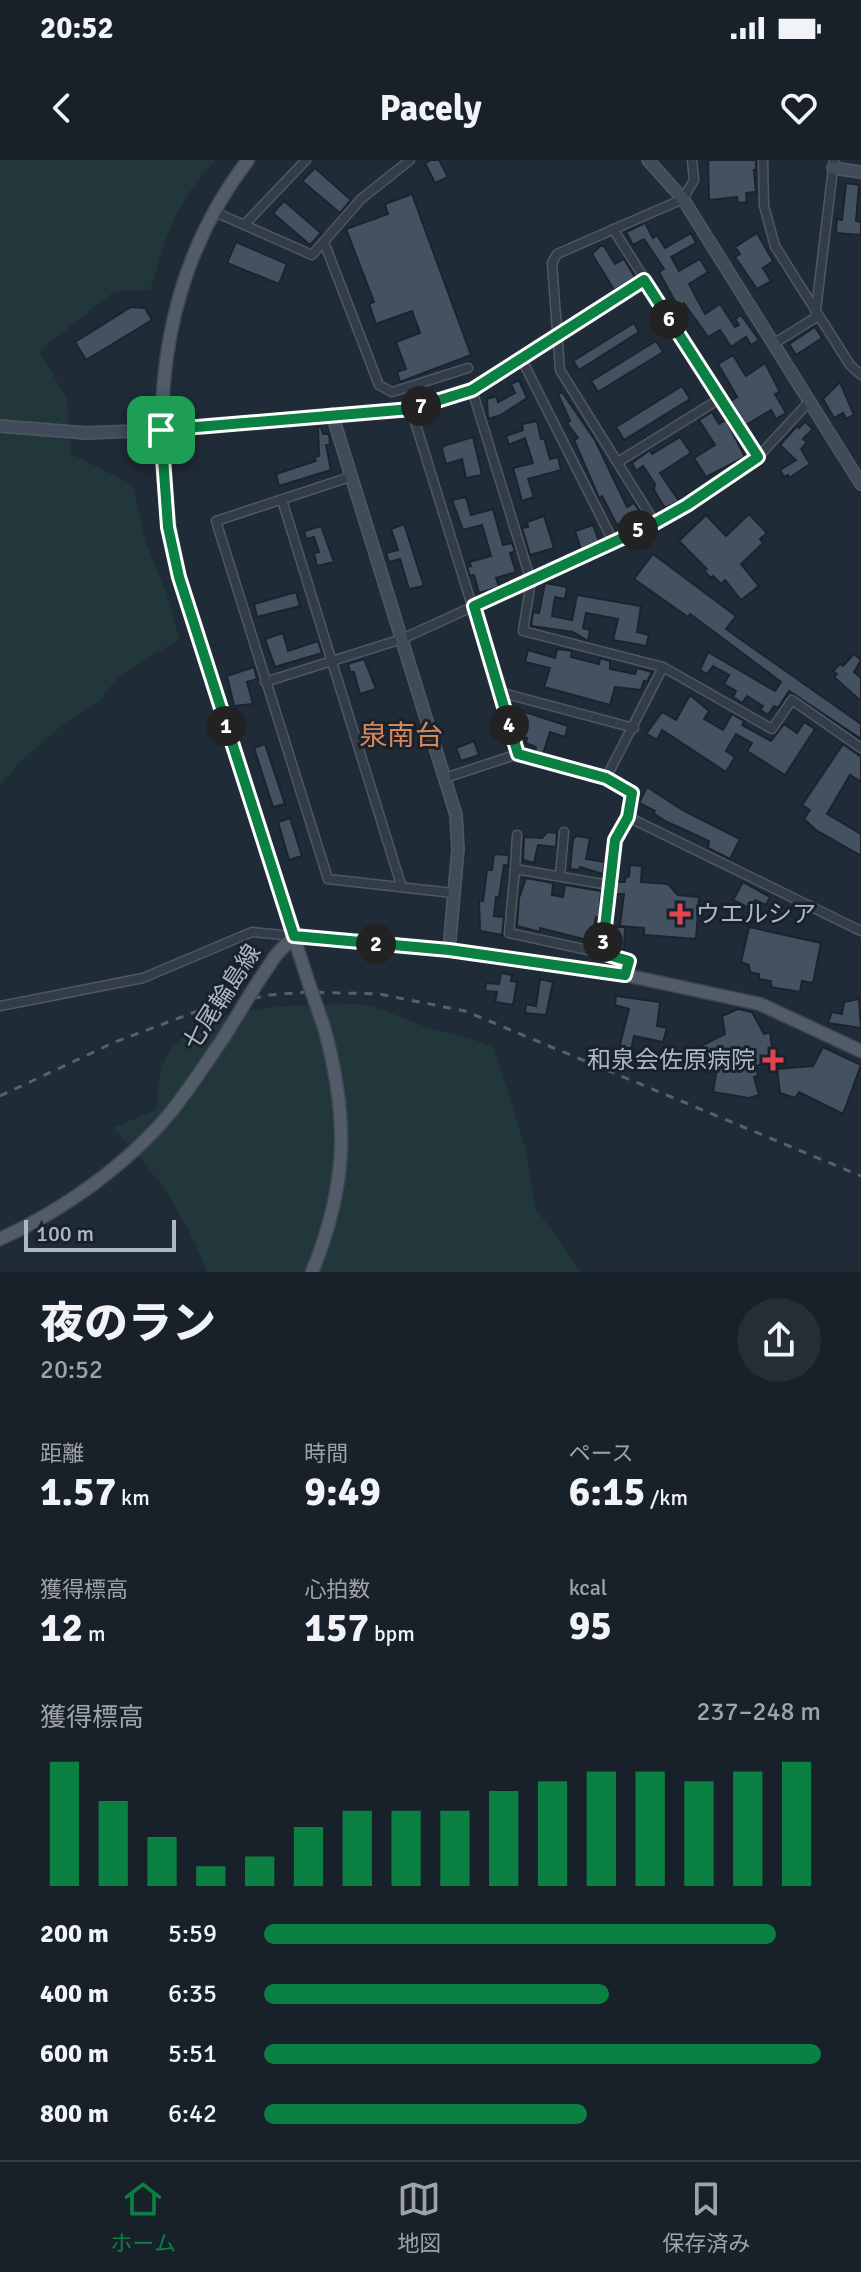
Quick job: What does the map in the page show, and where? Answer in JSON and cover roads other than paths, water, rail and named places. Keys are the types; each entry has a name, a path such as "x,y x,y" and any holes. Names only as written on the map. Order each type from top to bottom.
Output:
{"main road":[{"path":"248,160 215,212 192,257 177,300 164,355 161,430 168,527 179,577 324,1027 340,1097 340,1185 329,1232 312,1272"},
{"name":"七尾輪島線","path":"0,1239 66,1201 141,1143 171,1112 280,949 294,936 449,950 625,975 760,1004 861,1051"}],"street":[{"path":"245,224 306,160"},
{"path":"215,212 312,255 361,199 410,160"},
{"path":"648,160 683,199 861,484"},
{"path":"655,523 560,370 552,263 557,254 683,199 694,180 692,160"},
{"path":"763,160 763,198 775,246 850,365 861,375"},
{"path":"773,344 815,318 833,164 861,172"},
{"path":"613,229 758,457"},
{"path":"324,242 379,385 392,392 468,368"},
{"path":"0,426 86,433 161,430 411,409 472,390 644,280"},
{"path":"522,360 613,541"},
{"path":"472,390 531,581 523,631 663,667 772,729 792,700 861,748"},
{"path":"618,462 721,398"},
{"path":"265,682 402,639 655,523 758,457 809,402"},
{"path":"411,409 518,754"},
{"path":"332,414 456,815 458,849 449,950"},
{"path":"350,477 216,521 328,879 453,893"},
{"path":"282,500 401,885"},
{"path":"606,778 663,667"},
{"path":"499,692 634,728"},
{"path":"445,778 518,754 606,778 632,793 628,817 615,840 602,953"},
{"path":"628,817 861,931"},
{"path":"560,875 564,832"},
{"path":"517,835 509,933 629,961 625,975"},
{"path":"515,869 609,885"},
{"path":"0,1006 143,978 252,932 294,936"}],"railway":[{"path":"0,1096 115,1042 203,1009 269,995 307,992 379,994 465,1011 861,1176"}],"place":[{"name":"ウエルシア","path":"680,914"},
{"name":"和泉会佐原病院","path":"773,1060"}],"district":[{"name":"泉南台","path":"401,735"}]}
